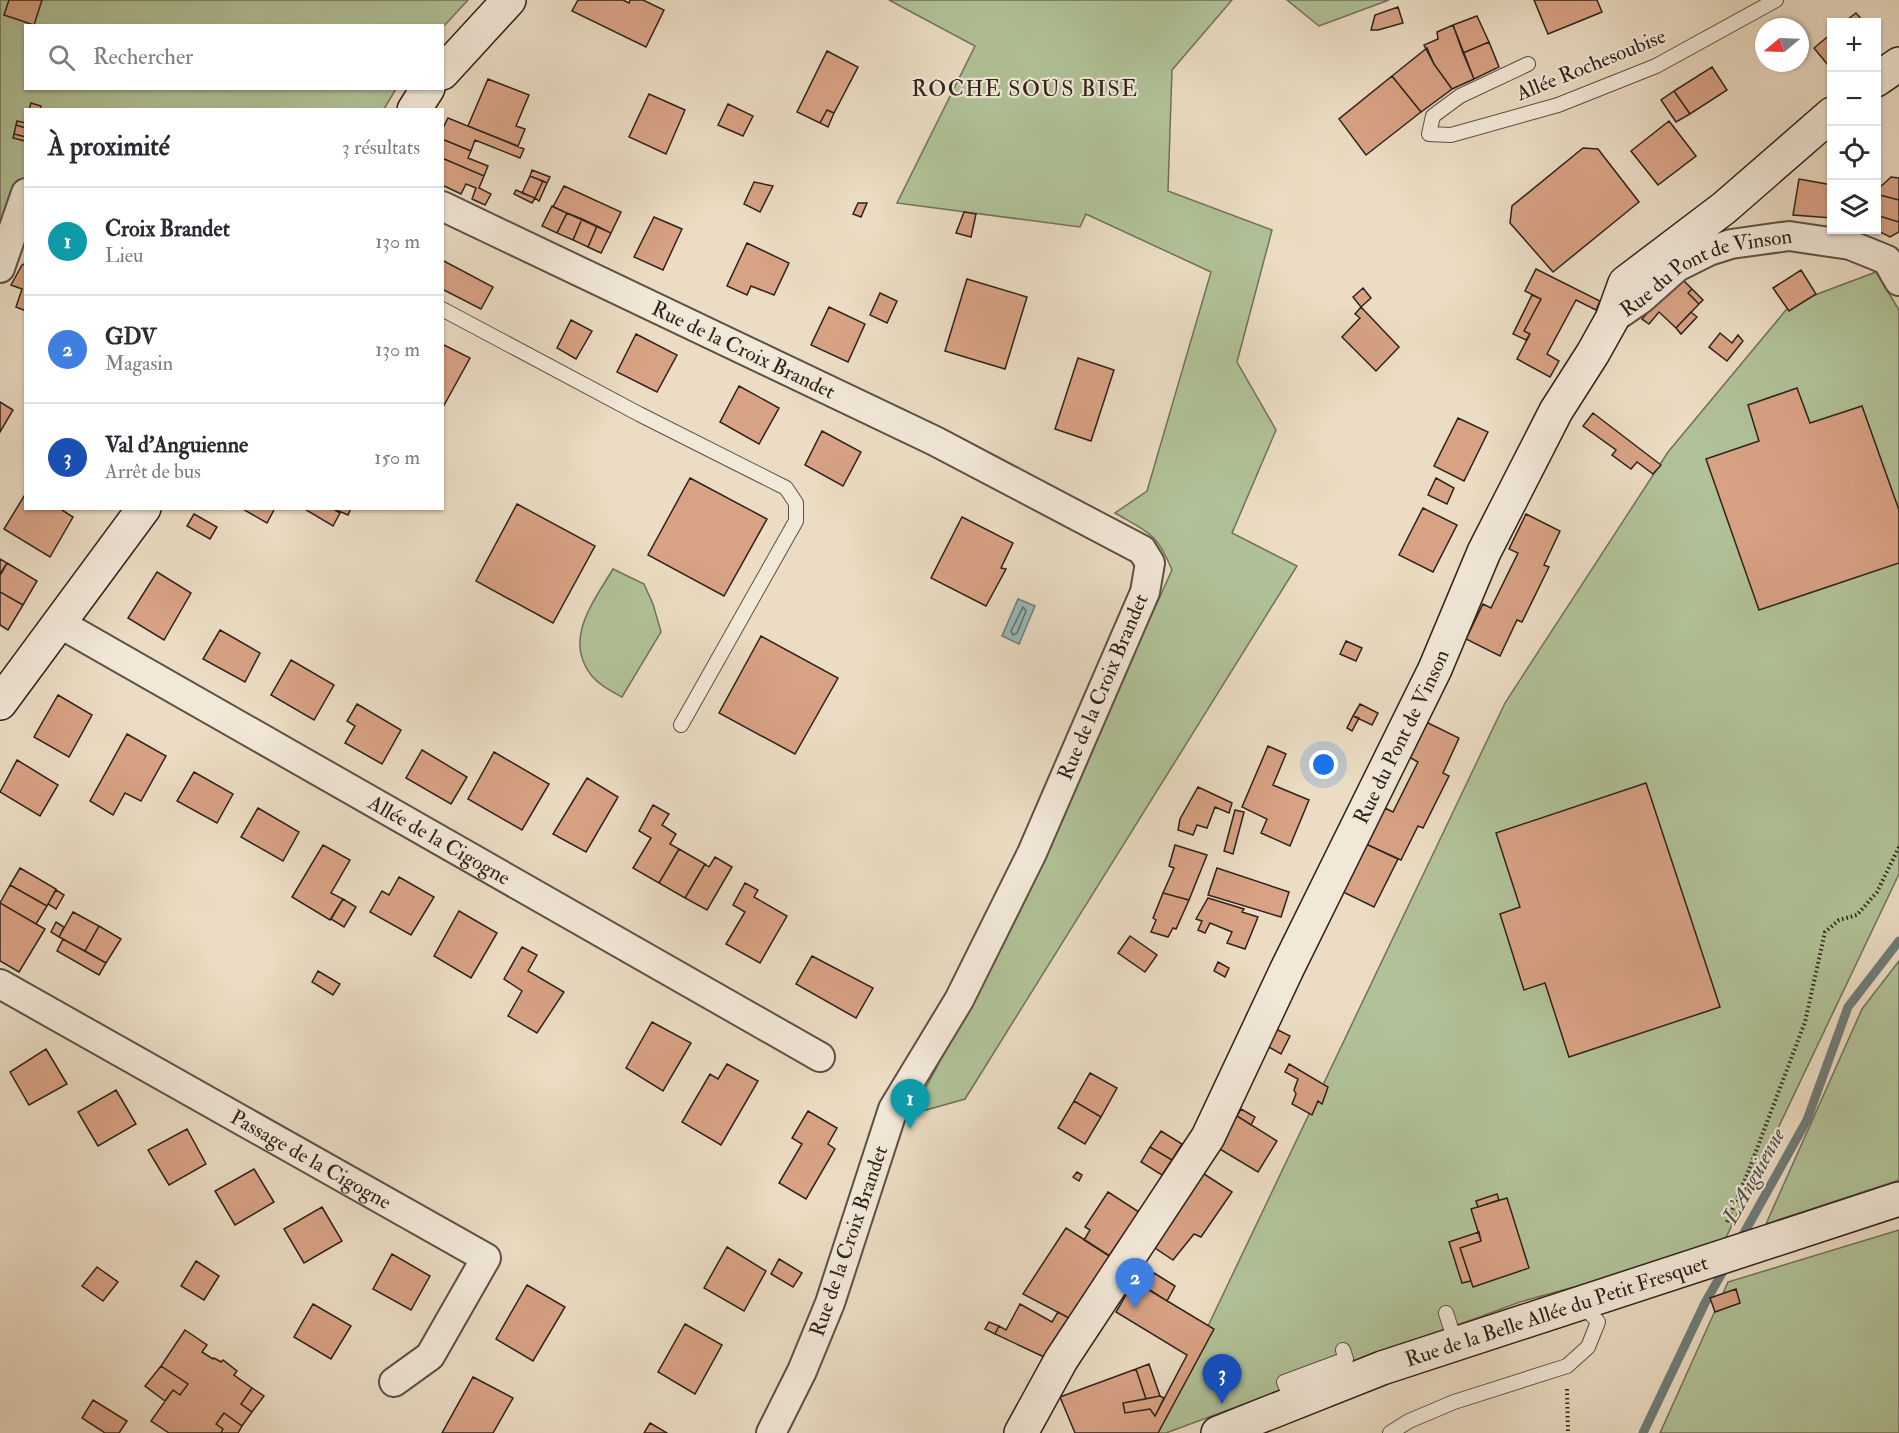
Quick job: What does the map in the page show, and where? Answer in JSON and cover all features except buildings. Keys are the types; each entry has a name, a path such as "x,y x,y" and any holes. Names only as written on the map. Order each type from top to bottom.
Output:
{"street":[{"path":"444,71 509,0"},
{"path":"1881,77 1899,64"},
{"path":"415,108 427,90"},
{"path":"1612,319 1625,284 1724,208 1827,118"},
{"path":"0,268 24,199"},
{"name":"Rue de la Croix Brandet","path":"444,207 935,441 1142,550 1150,563 1145,592 1032,854 959,1000 893,1109 830,1303 802,1371 771,1433"},
{"name":"Rue du Pont de Vinson","path":"1021,1433 1061,1360 1208,1137 1287,969 1435,669 1484,552 1556,411 1612,319 1641,299 1677,267 1709,250 1731,244 1790,236 1850,245 1895,264"},
{"path":"0,703 143,510"},
{"name":"Allée de la Cigogne","path":"59,623 820,1057"},
{"name":"Passage de la Cigogne","path":"0,984 486,1258 430,1356 394,1382"},
{"name":"Rue de la Belle Allée du Petit Fresquet","path":"1218,1433 1382,1368 1899,1199"}],"lane":[{"name":"Allée Rochesoubise","path":"1528,64 1460,96 1433,116 1429,134 1451,135 1558,105 1656,66 1776,0"},
{"path":"444,310 639,414 786,488 796,503 796,521 681,725"},
{"path":"1390,1433 1409,1421 1454,1402 1567,1366 1588,1347 1598,1322 1581,1303"},
{"path":"1446,1313 1456,1344"},
{"path":"1293,1404 1284,1382 1346,1359 1343,1350"}],"path":[{"path":"1710,1261 1747,1175 1805,1022 1825,932 1839,920 1857,915 1877,892 1899,847"},
{"path":"1567,1366 1568,1433"}],"green space":[{"path":"0,0 468,0 444,26 444,24 24,24 24,90 395,90 385,108 24,108 24,180 21,179 0,241"},
{"path":"889,0 1232,0 1172,70 1168,191 1272,230 1237,362 1276,430 1232,533 1297,566 965,1099 912,1114 994,959 1172,570 1161,548 1150,535 1115,513 1147,491 1211,272 1086,214 1080,227 897,203 975,46"},
{"path":"1287,0 1389,0 1319,26"},
{"path":"1876,272 1899,310 1899,874 1722,1246 1520,1302 1166,1433 1157,1433 1505,703 1668,452 1791,304"},
{"path":"613,569 644,584 653,604 661,632 622,697 601,685 591,675 583,661 580,648 584,620"},
{"path":"1899,961 1899,1180 1766,1224 1862,1009"},
{"path":"1899,1230 1899,1433 1660,1433 1728,1282"}],"water":[{"path":"1018,599 1035,606 1019,644 1002,636"}],"waterway":[{"name":"L'Anguienne","path":"1739,1242 1807,1120 1848,1007 1899,941"},
{"name":"L'Anguienne","path":"1643,1433 1705,1303 1727,1264"}],"place":[{"name":"Croix Brandet","path":"910,1129"},
{"name":"GDV","path":"1135,1308"},
{"name":"Val d'Anguienne","path":"1222,1404"}],"district":[{"name":"ROCHE SOUS BISE","path":"1025,89"}]}
